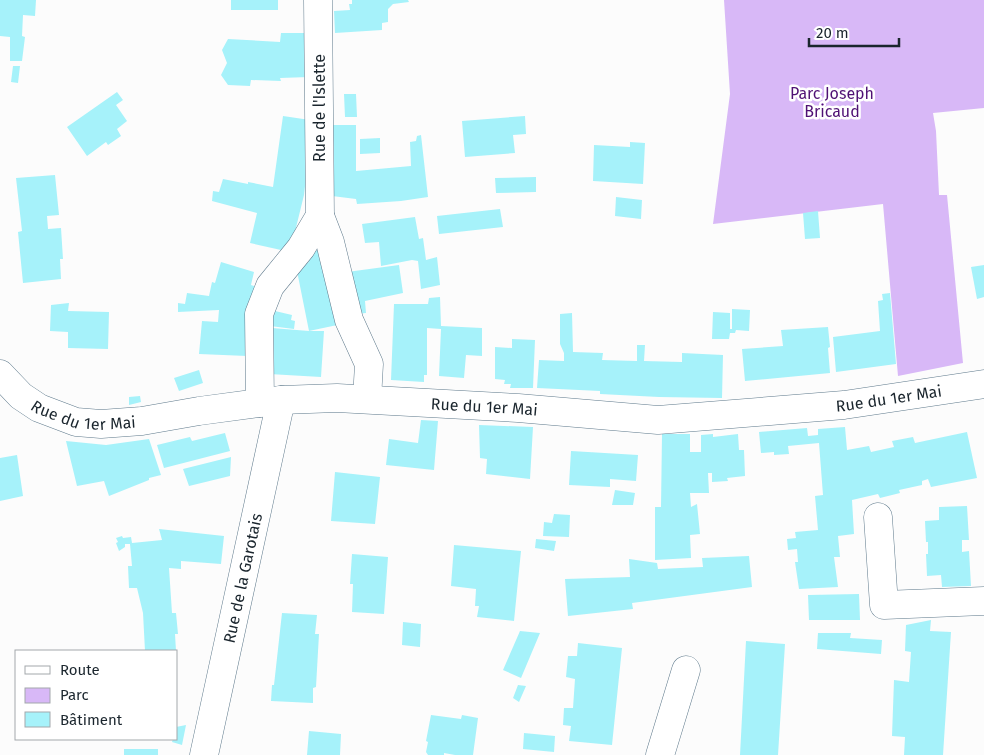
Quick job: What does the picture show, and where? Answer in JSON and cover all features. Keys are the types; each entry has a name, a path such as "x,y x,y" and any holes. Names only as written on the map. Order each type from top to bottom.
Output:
{"street":[{"name":"Rue de l'Islette","path":"318,0 320,216 330,242 349,320 369,364 367,399"},
{"path":"270,402 260,314 270,286 301,248 320,216"},
{"name":"Rue du 1er Mai","path":"0,374 21,396 39,408 76,422 101,424 142,421 270,402 337,398 518,408 658,420 844,406 984,384"},
{"name":"Rue de la Garotais","path":"204,755 270,402"},
{"path":"878,517 884,605 984,601"},
{"path":"660,755 686,670"}],"green space":[{"name":"Parc Joseph Bricaud","path":"724,0 984,0 984,108 933,113 936,131 939,195 947,195 963,363 898,376 883,204 713,224 730,94"}],"building":[{"path":"0,0 36,0 35,16 23,15 22,36 25,37 22,61 10,61 10,37 0,36"},
{"path":"231,0 278,0 278,10 231,10"},
{"path":"352,0 408,0 409,2 393,4 388,9 388,22 382,23 382,30 335,33 334,11 350,10 349,4 352,4"},
{"path":"281,33 309,33 309,77 280,78 281,81 251,80 250,86 228,85 221,75 227,63 222,50 228,39 280,42"},
{"path":"13,66 20,66 18,83 11,82"},
{"path":"117,92 123,100 116,105 127,121 117,129 121,136 108,145 106,142 87,156 67,127"},
{"path":"344,94 356,94 357,117 345,117"},
{"path":"283,116 310,120 310,143 304,195 290,252 250,243 257,213 212,201 213,191 219,192 223,179 273,187"},
{"path":"525,116 526,134 513,135 515,153 465,157 462,121"},
{"path":"331,125 356,125 356,171 411,166 410,142 416,141 417,136 421,135 428,197 357,204 356,199 332,196 334,147"},
{"path":"380,138 380,153 360,154 360,139"},
{"path":"630,142 645,143 643,184 593,181 594,145 630,147"},
{"path":"55,175 59,215 47,216 48,229 61,228 63,259 60,259 61,279 23,283 18,232 22,231 16,178"},
{"path":"536,177 536,192 496,193 495,178"},
{"path":"616,197 642,200 641,219 615,216"},
{"path":"500,209 503,227 439,234 437,216"},
{"path":"818,211 820,238 805,239 803,213"},
{"path":"415,217 419,239 423,238 426,260 437,257 440,285 421,289 418,261 412,260 381,266 379,242 365,243 362,224"},
{"path":"318,249 342,324 309,331 297,271 301,266 309,262 309,257"},
{"path":"221,262 254,272 251,285 257,287 247,356 199,354 202,321 218,322 219,310 178,312 178,303 185,304 187,293 209,296 212,282 215,283"},
{"path":"399,265 403,293 365,301 366,313 355,314 347,272"},
{"path":"984,265 984,297 977,299 971,267"},
{"path":"890,293 896,364 836,372 833,337 880,331 878,301 883,300 882,294"},
{"path":"440,297 441,326 482,328 482,356 466,355 464,378 439,376 441,329 427,328 427,375 424,375 424,382 391,380 394,304 428,304 429,298"},
{"path":"69,303 68,311 109,312 108,349 68,348 68,332 50,331 51,305"},
{"path":"732,309 750,310 749,331 736,330 735,333 730,333 729,339 712,339 713,312 730,313 730,329 732,329"},
{"path":"275,311 292,315 291,320 295,321 294,329 270,326"},
{"path":"572,313 573,352 603,353 602,360 637,361 637,345 645,345 644,361 682,362 682,353 723,355 722,398 600,394 600,391 537,388 539,360 564,361 564,353 560,344 560,314"},
{"path":"828,327 830,373 745,381 742,349 783,346 781,330"},
{"path":"272,328 324,331 321,377 269,374"},
{"path":"512,339 535,340 533,388 510,388 511,384 504,384 505,380 495,379 495,347 512,348"},
{"path":"199,370 203,383 179,391 174,378"},
{"path":"140,396 141,402 129,405 129,397"},
{"path":"421,420 438,421 434,470 386,465 389,439 418,443"},
{"path":"479,425 533,427 530,479 486,474 487,459 480,458"},
{"path":"845,427 847,450 869,446 871,452 894,447 892,441 913,437 915,443 967,432 977,478 931,487 928,479 922,481 922,485 899,490 900,493 880,498 878,494 852,500 854,534 838,536 840,557 834,557 838,587 799,589 795,562 798,562 797,549 788,550 787,539 796,538 795,532 818,530 815,496 823,495 819,443 788,446 789,454 774,455 774,452 761,453 759,432 807,428 808,436 818,435 818,429"},
{"path":"225,433 230,451 164,468 157,445 190,437 192,441"},
{"path":"662,434 690,434 690,452 701,452 701,435 713,434 713,437 738,434 739,450 744,450 745,476 727,478 728,481 712,482 712,473 708,473 709,493 690,493 691,507 697,504 700,534 690,535 691,558 655,560 655,507 661,507"},
{"path":"149,439 161,475 149,478 149,480 109,496 104,481 77,486 66,441 106,445"},
{"path":"571,451 638,455 636,481 610,479 610,487 569,485"},
{"path":"17,455 23,496 0,501 0,458"},
{"path":"231,457 230,476 189,486 183,469"},
{"path":"335,472 380,477 375,524 331,521"},
{"path":"615,490 635,493 633,505 612,505"},
{"path":"967,506 969,540 962,540 962,552 969,551 971,586 942,587 941,575 927,576 926,554 928,554 928,542 926,542 925,521 939,520 939,507"},
{"path":"554,514 570,515 569,537 543,536 544,522 552,523"},
{"path":"159,529 224,536 221,564 181,561 181,569 169,568 172,613 176,613 178,634 175,634 176,650 145,650 143,613 137,588 129,588 128,566 132,566 130,544 125,544 125,547 119,551 116,538 122,536 123,538 131,537 132,543 162,540"},
{"path":"536,539 556,541 554,551 535,548"},
{"path":"454,545 521,551 514,621 477,617 479,606 475,606 476,589 451,586"},
{"path":"352,554 388,557 384,614 352,612 353,584 350,584"},
{"path":"749,556 752,587 632,603 633,609 568,616 565,579 630,577 629,559 657,563 658,569 703,567 702,558"},
{"path":"859,594 860,620 809,620 808,595"},
{"path":"282,613 317,615 315,634 319,634 316,687 313,688 313,703 271,701"},
{"path":"931,620 930,631 951,632 943,755 904,755 905,737 892,736 894,680 909,682 911,652 905,651 906,625"},
{"path":"403,622 421,624 420,647 402,645"},
{"path":"520,631 540,633 521,678 503,670"},
{"path":"818,633 851,633 850,638 882,640 881,654 817,649"},
{"path":"746,641 785,644 778,755 740,755"},
{"path":"578,643 622,648 612,745 569,741 571,726 563,725 564,708 573,708 575,679 566,677 568,656 577,656"},
{"path":"518,685 526,686 519,702 513,698"},
{"path":"431,715 461,719 462,715 478,718 473,755 444,753 444,755 428,755 426,752 428,742 426,741"},
{"path":"186,725 182,745 172,742 173,740 178,740 178,727"},
{"path":"309,731 341,734 340,755 307,755"},
{"path":"524,733 555,736 554,752 523,749"},
{"path":"124,749 158,749 158,755 124,755"}]}
